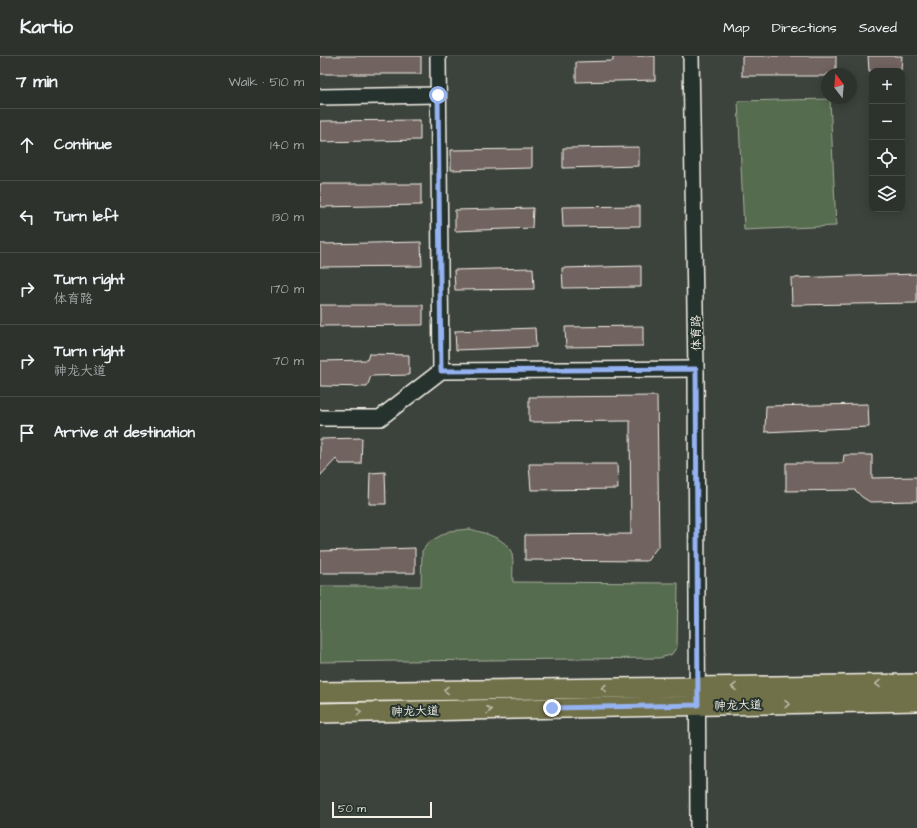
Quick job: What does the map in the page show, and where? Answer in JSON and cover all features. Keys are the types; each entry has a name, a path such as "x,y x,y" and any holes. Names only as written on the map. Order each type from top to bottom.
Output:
{"main road":[{"name":"神龙大道","path":"320,713 697,696 917,684"},
{"name":"神龙大道","path":"320,692 697,696 917,701"}],"street":[{"path":"438,56 441,371"},
{"name":"体育路","path":"691,56 696,369 698,828"},
{"path":"320,97 438,95"},
{"path":"320,418 380,418 441,371 696,369"}],"green space":[{"path":"821,99 821,104 830,104 836,226 744,230 738,101"},
{"path":"470,529 494,537 509,548 513,557 513,582 678,583 677,647 671,655 659,658 320,662 320,586 421,586 422,551 429,542 449,531"}],"building":[{"path":"320,56 421,56 421,74 320,74"},
{"path":"613,56 655,56 655,80 576,82 576,62 613,61"},
{"path":"742,56 836,56 836,68 821,68 821,76 742,76"},
{"path":"868,56 902,56 901,68 869,68 869,71"},
{"path":"420,120 420,140 320,142 320,121"},
{"path":"639,147 639,166 563,168 563,148"},
{"path":"532,149 532,168 451,170 451,150"},
{"path":"320,184 421,184 421,205 320,207"},
{"path":"640,206 640,226 563,227 562,207"},
{"path":"533,208 532,228 455,231 455,210"},
{"path":"421,242 422,266 320,267 320,244"},
{"path":"641,266 641,287 563,288 562,268"},
{"path":"533,268 534,289 455,290 454,270"},
{"path":"917,274 917,303 792,305 791,278"},
{"path":"320,305 423,305 423,325 320,326"},
{"path":"643,326 643,346 566,347 565,327"},
{"path":"535,328 536,347 456,350 455,331"},
{"path":"369,354 409,355 409,375 371,376 367,387 320,386 320,361 367,360"},
{"path":"657,396 659,545 647,561 525,560 525,535 631,534 630,421 529,422 529,397"},
{"path":"868,404 869,427 765,432 766,406"},
{"path":"362,438 361,464 340,464 336,459 320,476 320,439"},
{"path":"844,455 872,455 872,478 917,477 917,501 870,502 855,490 786,491 786,463 843,463"},
{"path":"529,464 617,464 618,489 531,490"},
{"path":"385,472 386,504 369,504 370,473"},
{"path":"415,548 415,573 320,573 320,551"}],"route":[{"path":"438,95 441,371 696,369 698,705 552,708"}]}
